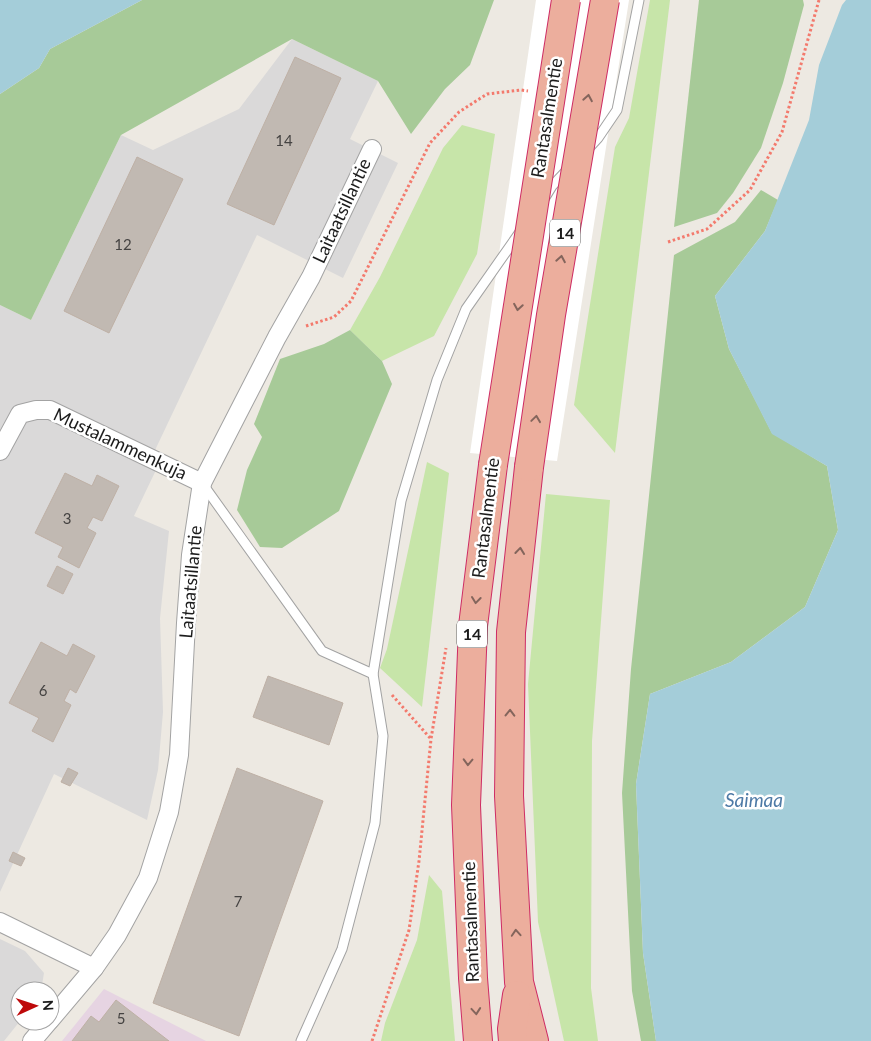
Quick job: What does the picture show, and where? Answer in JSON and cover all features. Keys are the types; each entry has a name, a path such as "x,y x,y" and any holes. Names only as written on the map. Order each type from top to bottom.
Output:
{"highway":[{"name":"Rantasalmentie","path":"478,1041 473,978 466,805 472,626 493,465 566,0"},
{"name":"Rantasalmentie","path":"534,1041 519,982 509,796 511,632 529,467 551,315 605,0"},
{"name":"Rantasalmentie","path":"513,1041 512,1029 519,982"}],"street":[{"name":"Laitaatsillantie","path":"60,1008 94,968 117,935 148,878 169,812 179,755 191,555 202,483 277,337 311,277 372,149"},
{"name":"Mustalammenkuja","path":"0,451 20,414 36,410 50,410 202,483"},
{"path":"0,922 94,968"},
{"name":"Laitaatsillantie","path":"32,1041 41,1031"}],"lane":[{"path":"301,1041 342,949 375,823 383,736 373,674 401,501 436,380 466,310 552,186 598,138 617,110 639,0"},
{"path":"202,483 322,651 373,674"}],"path":[{"path":"668,242 707,228 750,190 782,132 819,0"},
{"path":"277,337 334,317 351,301 430,144 459,112 487,94 520,90 531,91"},
{"path":"372,1041 409,930 419,861 431,739 447,643"},
{"path":"373,674 431,739"}],"shaded area":[{"path":"292,39 378,81 350,139 398,163 343,278 257,235 148,465 156,470 134,516 169,531 160,618 163,712 158,770 147,820 54,774 0,892 0,305 31,320 121,135 153,150 239,109"},
{"path":"0,939 25,951 44,973 43,981 10,981 10,1031 12,1031 4,1041 0,1041"},
{"path":"104,989 206,1041 62,1041"}],"green space":[{"path":"142,0 494,0 470,65 445,89 411,134 378,81 292,39 121,135 31,320 0,305 0,94 39,68 50,49"},
{"path":"650,0 670,0 615,453 574,405 615,147 629,118"},
{"path":"699,0 803,0 804,5 783,83 761,148 733,193 717,213 674,227"},
{"path":"462,125 495,134 477,254 434,336 382,361 350,330 380,277 443,148"},
{"path":"761,190 778,200 765,231 715,296 729,349 772,433 827,466 838,530 805,607 731,662 650,694 636,784 643,953 656,1041 641,1041 632,991 622,793 631,669 674,255 735,222"},
{"path":"350,330 382,361 392,384 339,511 282,548 260,547 237,510 247,470 262,437 254,424 280,359 324,344"},
{"path":"427,462 449,473 422,707 380,668 387,649"},
{"path":"546,494 610,500 592,741 591,988 598,1041 564,1041 538,922 528,684"},
{"path":"429,875 442,891 455,1041 381,1041 385,1023 417,940"}],"water":[{"path":"0,0 142,0 50,49 39,68 0,94"},
{"name":"Saimaa","path":"846,0 871,0 871,1041 656,1041 643,953 636,784 650,694 731,662 805,607 838,530 827,466 772,434 729,349 715,296 765,231 809,120 819,65 842,5"}],"pier":[{"path":"536,0 629,0 557,461 470,453"}],"building":[{"path":"295,57 341,78 274,225 227,204"},
{"path":"137,157 183,179 109,333 64,311"},
{"path":"65,473 92,486 97,475 119,486 102,521 93,517 87,528 96,533 79,568 58,557 63,547 35,533"},
{"path":"57,566 73,574 63,594 47,586"},
{"path":"41,642 67,656 73,644 95,656 76,693 70,689 64,701 71,705 53,742 32,731 39,718 9,703"},
{"path":"268,676 343,703 329,745 253,717"},
{"path":"68,768 78,773 70,786 61,782"},
{"path":"237,768 323,801 239,1036 153,1003"},
{"path":"13,852 25,858 21,866 9,861"},
{"path":"116,1000 169,1041 72,1041 91,1016 99,1022"}]}
